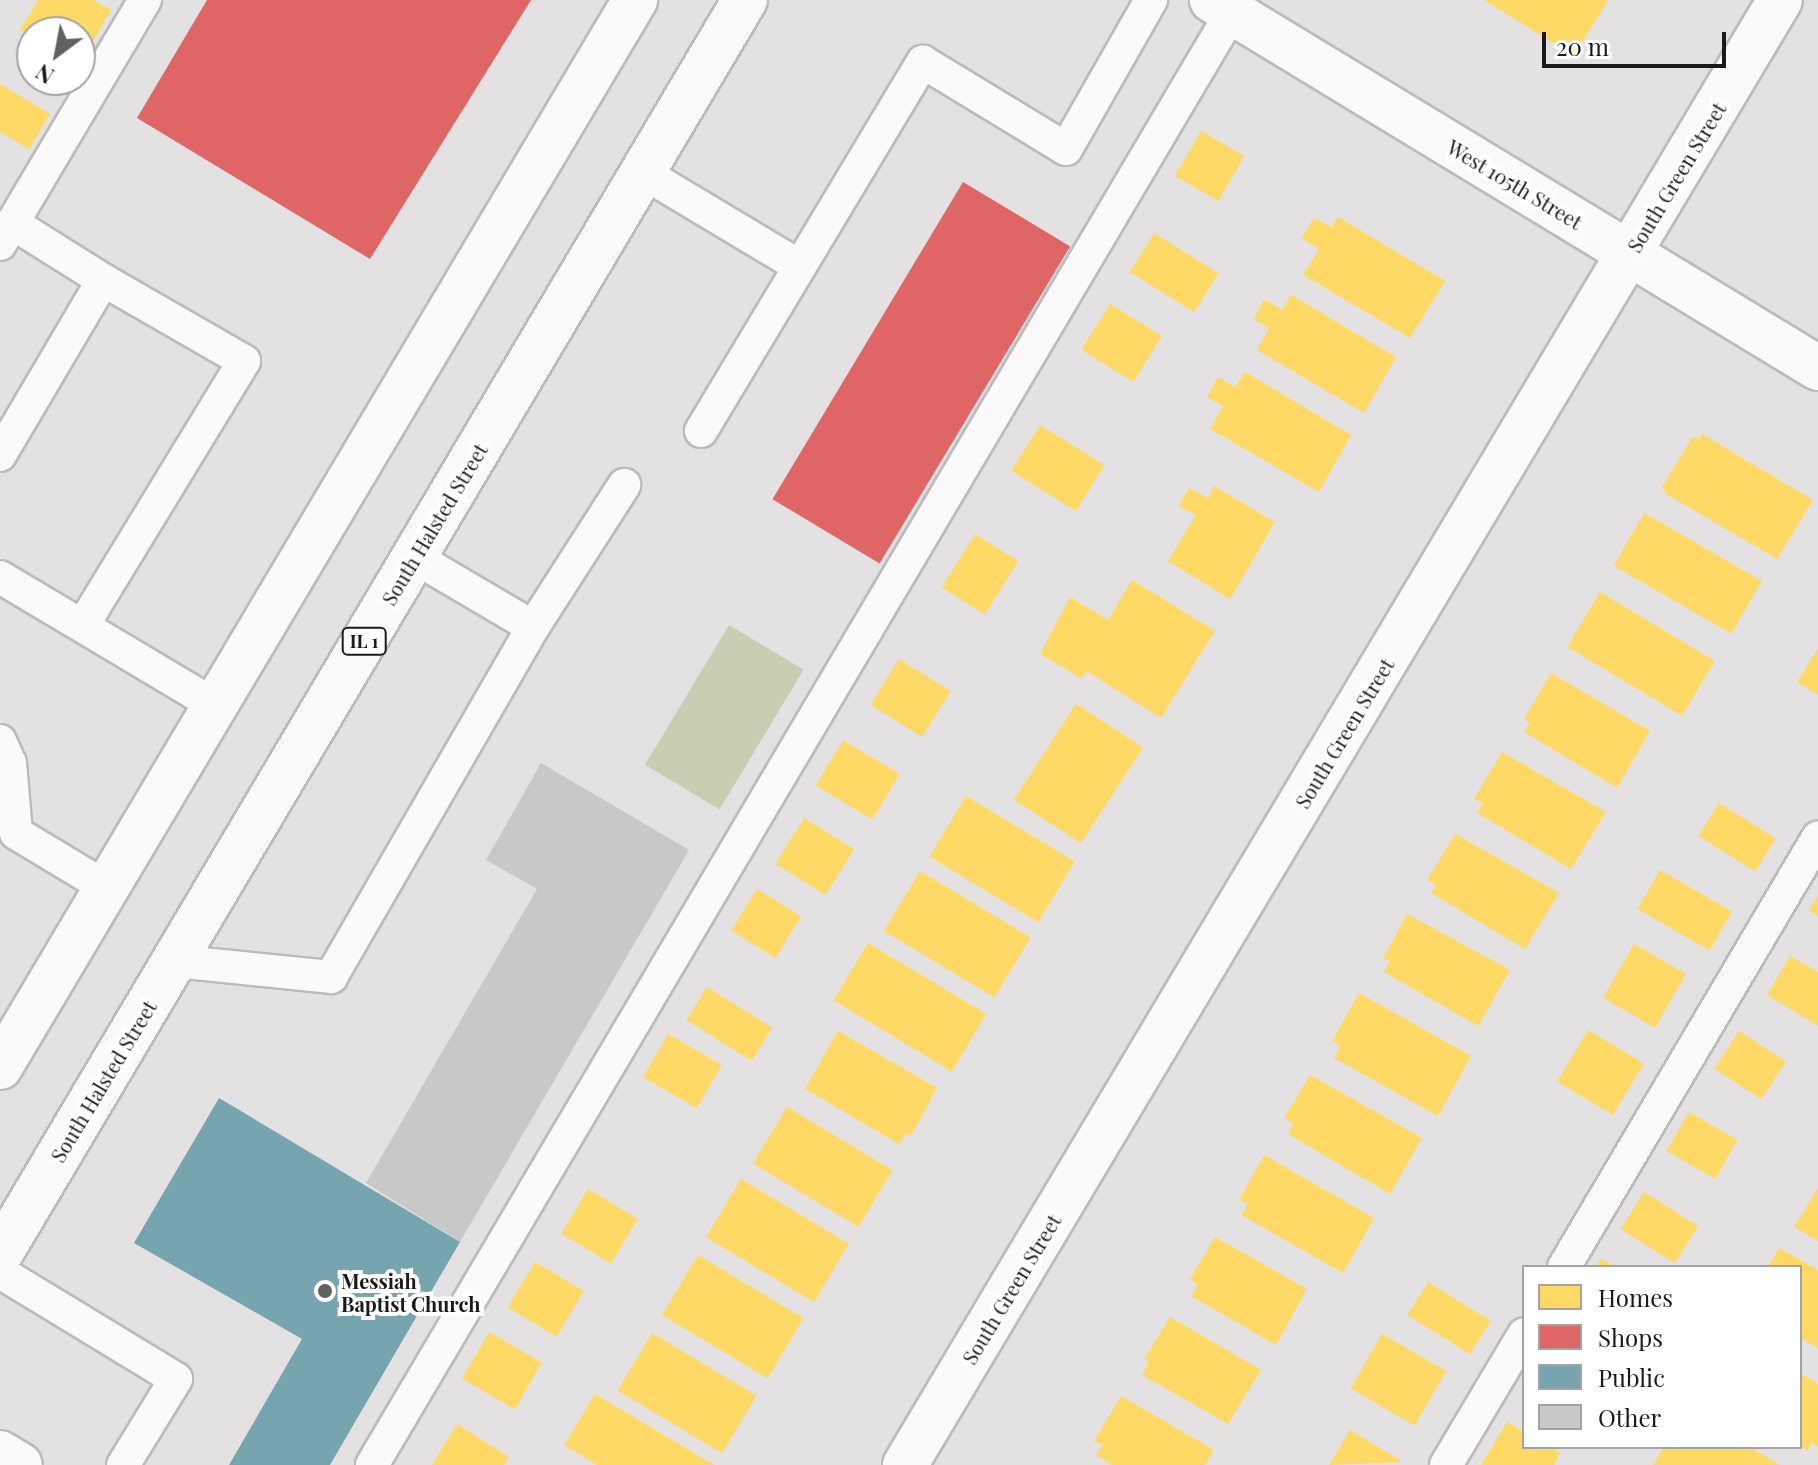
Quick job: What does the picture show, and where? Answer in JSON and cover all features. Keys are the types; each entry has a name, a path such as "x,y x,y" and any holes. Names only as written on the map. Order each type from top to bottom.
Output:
{"main road":[{"path":"0,1067 635,0"},
{"name":"South Halsted Street","path":"0,1254 745,0"},
{"name":"South Green Street","path":"905,1465 1780,0"},
{"name":"West 105th Street","path":"1228,4 1818,368"},
{"path":"0,1453 20,1465"}],"lane":[{"path":"83,625 244,361 103,280 6,234 145,0"},
{"path":"701,431 923,62 1066,149 1151,0"},
{"path":"372,1465 1228,4"},
{"path":"642,172 799,266"},
{"path":"0,455 103,280"},
{"path":"174,961 331,977 533,627 624,485"},
{"path":"414,557 533,627"},
{"path":"0,577 215,705"},
{"path":"0,741 10,763 8,837 107,888"},
{"path":"1565,1265 1818,838"},
{"path":"0,1272 176,1379 123,1465"},
{"path":"1446,1465 1522,1337"}],"green space":[{"path":"729,625 804,670 720,810 645,765"}],"building: Homes":[{"path":"38,0 93,0 111,10 96,36 96,16 28,16"},
{"path":"1484,0 1608,0 1574,56"},
{"path":"0,84 50,114 29,149 0,132"},
{"path":"1201,131 1244,156 1218,201 1175,176"},
{"path":"1338,217 1445,281 1410,338 1303,275 1319,249 1301,238 1314,218 1332,227"},
{"path":"1154,233 1218,273 1194,312 1130,272"},
{"path":"1291,295 1396,357 1364,413 1257,350 1269,328 1254,319 1264,299 1282,310"},
{"path":"1110,304 1162,336 1133,382 1081,350"},
{"path":"1245,372 1351,435 1319,492 1210,429 1223,406 1207,397 1218,377 1235,387"},
{"path":"1040,425 1104,465 1076,511 1011,471"},
{"path":"1702,434 1813,500 1777,559 1666,494 1662,487 1693,436 1699,440"},
{"path":"1214,486 1275,522 1230,599 1168,561 1196,515 1179,506 1189,488 1208,498"},
{"path":"1644,513 1762,581 1731,634 1614,566"},
{"path":"975,534 1018,561 985,614 942,587"},
{"path":"1132,580 1215,631 1161,718 1086,671 1082,679 1040,654 1070,597 1108,620"},
{"path":"1600,592 1715,661 1682,716 1567,647"},
{"path":"1818,648 1818,695 1797,682"},
{"path":"899,659 951,691 922,737 870,705"},
{"path":"1551,673 1650,731 1617,788 1524,732 1530,723 1524,719"},
{"path":"1076,704 1143,748 1081,843 1014,800"},
{"path":"843,740 900,774 872,819 816,785"},
{"path":"1502,752 1606,812 1571,869 1477,813 1483,803 1474,799"},
{"path":"966,796 1075,861 1038,922 929,857"},
{"path":"1719,803 1776,839 1755,872 1698,836"},
{"path":"804,818 854,849 825,895 775,864"},
{"path":"1455,834 1559,893 1525,949 1431,893 1436,885 1427,880"},
{"path":"1660,870 1732,912 1709,950 1638,909"},
{"path":"920,871 1031,937 995,997 884,931"},
{"path":"757,889 801,917 775,958 731,931"},
{"path":"1818,895 1818,916 1809,910"},
{"path":"1407,914 1510,970 1478,1026 1384,972 1390,961 1383,959"},
{"path":"868,943 986,1014 952,1072 833,1000"},
{"path":"1634,944 1686,974 1655,1028 1603,998"},
{"path":"1790,956 1818,972 1818,1026 1767,995"},
{"path":"707,987 772,1028 752,1061 686,1020"},
{"path":"1359,993 1471,1056 1438,1116 1334,1058 1340,1046 1332,1041"},
{"path":"1588,1030 1644,1063 1613,1115 1557,1081"},
{"path":"838,1031 937,1088 911,1136 906,1133 899,1144 805,1089"},
{"path":"1739,1031 1786,1061 1761,1099 1714,1069"},
{"path":"668,1034 722,1065 697,1108 643,1077"},
{"path":"1310,1075 1422,1138 1390,1194 1288,1134 1293,1123 1284,1118"},
{"path":"787,1107 892,1170 858,1227 753,1164"},
{"path":"1689,1112 1737,1140 1715,1179 1666,1151"},
{"path":"1264,1155 1374,1218 1343,1273 1241,1215 1248,1203 1239,1200"},
{"path":"741,1179 849,1244 814,1302 706,1237"},
{"path":"1818,1188 1818,1241 1794,1227"},
{"path":"588,1189 638,1219 611,1263 561,1234"},
{"path":"1644,1192 1698,1226 1675,1263 1621,1229"},
{"path":"1215,1237 1307,1289 1276,1345 1191,1296 1198,1285 1190,1279"},
{"path":"1779,1248 1818,1270 1818,1348 1802,1339 1802,1265 1769,1265"},
{"path":"698,1255 803,1318 767,1378 662,1315"},
{"path":"1601,1259 1612,1265 1597,1265"},
{"path":"535,1262 584,1291 557,1337 508,1307"},
{"path":"1428,1282 1491,1321 1470,1354 1407,1315"},
{"path":"1170,1317 1261,1370 1228,1424 1142,1375 1149,1362 1144,1359"},
{"path":"489,1332 542,1362 515,1409 462,1379"},
{"path":"652,1333 757,1396 722,1453 617,1390"},
{"path":"1382,1334 1446,1371 1415,1426 1350,1389"},
{"path":"1802,1374 1818,1384 1818,1447 1811,1442 1808,1451 1802,1447"},
{"path":"595,1394 714,1465 597,1465 564,1445"},
{"path":"1121,1396 1214,1450 1205,1465 1112,1465 1096,1455 1103,1445 1094,1441"},
{"path":"1507,1422 1522,1431 1522,1449 1553,1449 1560,1453 1554,1465 1481,1465"},
{"path":"457,1424 509,1457 504,1465 432,1465"},
{"path":"1350,1430 1403,1462 1329,1465"},
{"path":"1663,1449 1753,1449 1780,1465 1653,1465"}],"building: Shops":[{"path":"207,0 531,0 370,259 137,118"},
{"path":"963,182 1070,246 880,564 772,499"}],"building: Public":[{"name":"Messiah Baptist Church","path":"219,1098 460,1242 330,1465 229,1465 302,1339 134,1243"}],"building: Other":[{"path":"541,763 689,850 460,1242 366,1183 537,889 486,860"}],"place":[{"name":"Messiah Baptist Church","path":"325,1291"}]}
